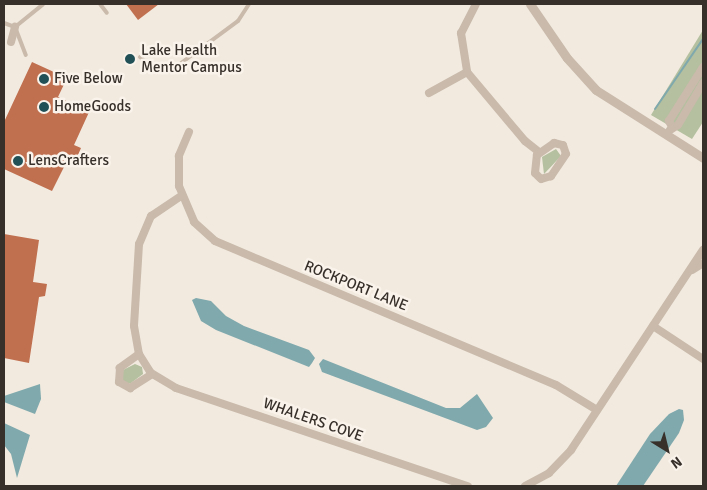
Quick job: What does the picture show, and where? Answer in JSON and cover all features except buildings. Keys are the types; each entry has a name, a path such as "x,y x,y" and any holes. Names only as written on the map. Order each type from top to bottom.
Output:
{"street":[{"path":"476,4 461,33 467,72 525,141 538,151"},
{"path":"530,4 567,58 596,90 670,130 703,158"},
{"path":"11,42 15,27"},
{"path":"670,130 669,121 703,67"},
{"path":"429,93 467,72"},
{"path":"670,130 678,125 703,83"},
{"name":"ROCKPORT LANE","path":"189,132 178,164 181,196 200,229 221,244 556,385 597,410"},
{"path":"554,143 563,145 566,151 551,176 542,179 535,173 538,151 554,143"},
{"name":"WHALERS COVE","path":"181,196 157,210 140,239 134,326 139,354 152,374 176,388 468,486"},
{"path":"525,486 563,460 692,270 703,250"},
{"path":"692,270 703,263"},
{"path":"653,326 703,359"},
{"path":"139,354 120,368 119,382 130,388 152,374"}],"lane":[{"path":"15,27 43,4"},
{"path":"100,4 107,13"},
{"path":"140,57 157,72 169,72 238,21 249,4"},
{"path":"4,23 15,27 26,54"}],"green space":[{"path":"703,30 703,122 692,139 651,115"},
{"path":"556,149 561,156 544,174 542,157"},
{"path":"135,364 142,367 143,374 131,383 123,383 121,371"}],"water":[{"path":"196,298 211,301 226,316 244,326 309,350 315,358 309,367 216,330 201,321 192,300"},
{"path":"323,359 446,408 460,408 477,394 493,418 486,427 477,430 322,372 319,364"},
{"path":"40,384 41,399 35,414 4,402 4,396"},
{"path":"679,409 683,410 684,420 679,433 643,486 616,486 650,434 669,414"},
{"path":"4,423 30,435 17,478 11,454 4,445"}],"waterway":[{"path":"655,109 703,39"}],"place":[{"name":"Lake Health Mentor Campus","path":"130,59"},
{"name":"Five Below","path":"44,79"},
{"name":"HomeGoods","path":"44,107"},
{"name":"LensCrafters","path":"18,161"}]}
